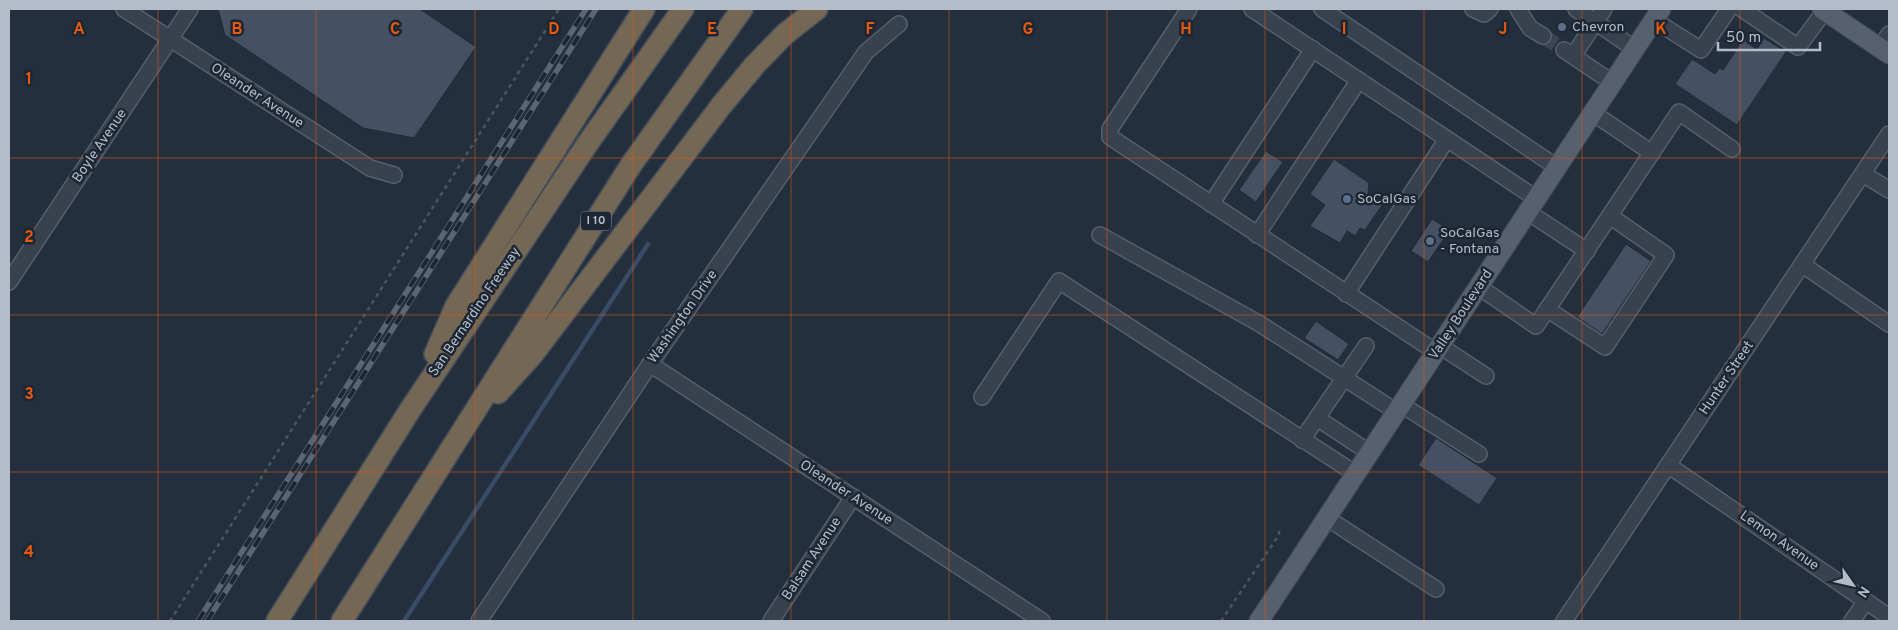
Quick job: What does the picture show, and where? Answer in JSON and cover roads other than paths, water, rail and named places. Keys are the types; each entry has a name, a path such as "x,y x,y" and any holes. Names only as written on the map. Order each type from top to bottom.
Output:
{"highway":[{"path":"410,410 456,306 644,9"},
{"name":"San Bernardino Freeway","path":"277,621 410,410 588,144 683,9"},
{"name":"I 10","path":"342,621 631,165 742,9"},
{"path":"458,438 533,354 721,106 754,66 785,34 817,9"}],"main road":[{"path":"1824,9 1886,45"},
{"name":"Valley Boulevard","path":"1259,621 1658,14"}],"street":[{"name":"Oleander Avenue","path":"124,9 370,168 394,175"},
{"name":"Boyle Avenue","path":"9,282 190,9"},
{"path":"1189,9 1110,129 1110,137 1346,294 1486,376"},
{"path":"1252,9 1447,139 1587,250"},
{"path":"1322,9 1558,168"},
{"path":"1473,9 1484,14 1490,9"},
{"path":"1518,9 1530,28 1543,36"},
{"path":"1576,9 1600,15 1635,49"},
{"path":"1658,14 1701,50 1729,9"},
{"path":"1742,9 1798,47 1824,9"},
{"path":"1600,15 1568,53 1613,83"},
{"name":"Washington Drive","path":"479,621 650,364 866,52 899,24"},
{"path":"1211,204 1313,49"},
{"path":"1257,235 1359,80"},
{"path":"1479,287 1536,326 1679,112 1732,149"},
{"path":"1593,113 1652,153"},
{"name":"Hunter Street","path":"1564,621 1889,134"},
{"path":"1346,294 1447,139"},
{"path":"1862,174 1889,190"},
{"path":"1547,309 1605,347 1666,255 1610,216"},
{"path":"1100,235 1260,324 1345,379 1479,454"},
{"path":"1803,265 1889,324"},
{"path":"982,398 1059,281 1356,474"},
{"path":"1302,440 1366,346"},
{"name":"Oleander Avenue","path":"650,364 1042,621"},
{"path":"1317,418 1370,453"},
{"name":"Lemon Avenue","path":"1668,465 1889,617"},
{"name":"Balsam Avenue","path":"771,621 853,497"},
{"path":"1327,518 1436,589"},
{"path":"1852,621 1866,601"}],"waterway":[{"path":"404,621 648,244"}],"tunnel":[{"path":"1543,36 1564,50"}],"railway":[{"path":"198,621 586,9"},
{"path":"207,621 596,9"}],"place":[{"name":"Chevron","path":"1562,27"},
{"name":"SoCalGas","path":"1347,199"},
{"name":"SoCalGas - Fontana","path":"1430,241"}]}
